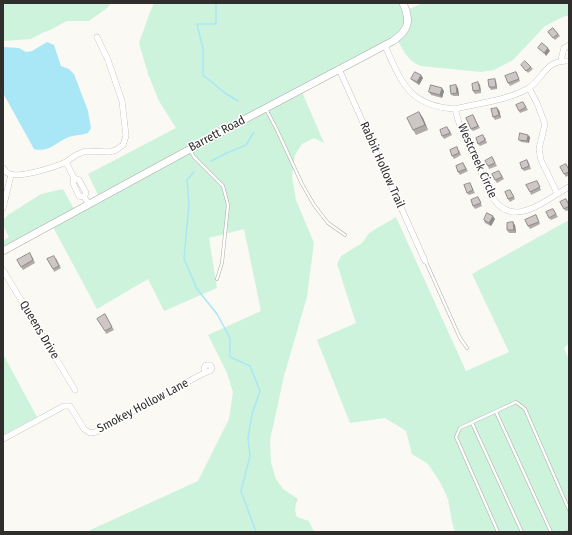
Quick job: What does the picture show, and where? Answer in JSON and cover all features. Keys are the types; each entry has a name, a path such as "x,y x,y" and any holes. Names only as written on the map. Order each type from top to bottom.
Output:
{"street":[{"name":"Barrett Road","path":"3,251 189,149 385,46 404,33 407,28 408,20 404,3"},
{"path":"3,168 11,175 22,174 48,169 66,162 76,155 86,151 109,152 116,150 123,145 126,136 122,102 112,71 97,37"},
{"name":"Westcreek Circle","path":"385,46 402,83 415,97 432,105 455,109 510,96 529,88 546,69 561,60 564,48 569,45"},
{"path":"561,60 569,61"},
{"name":"Rabbit Hollow Trail","path":"339,69 426,261"},
{"path":"529,88 537,103 545,124 540,149 541,160 557,193"},
{"name":"Westcreek Circle","path":"455,109 459,123 491,195 496,203 504,210 521,212 530,209 569,187"},
{"path":"66,162 74,178 79,180 86,192 84,197 89,204"},
{"path":"3,208 11,175"},
{"name":"Queens Drive","path":"3,270 75,390"},
{"name":"Smokey Hollow Lane","path":"3,439 64,406 70,406 84,429 90,433 96,432 199,377 206,371"}],"lane":[{"path":"266,108 278,130 302,184 314,205 328,223 345,235"},
{"path":"189,149 194,158 223,186 228,205 222,263 217,279"},
{"path":"426,261 460,338 467,348"},
{"path":"498,532 456,437 460,428 516,402 525,409 569,510"},
{"path":"496,412 551,532"},
{"path":"472,423 522,532"}],"green space":[{"path":"3,3 111,3 107,8 89,21 67,21 31,39 3,41"},
{"path":"154,3 400,3 404,23 397,35 78,206 98,195 88,174 176,128 159,101 148,74 139,43"},
{"path":"423,3 569,3 569,16 565,16 545,26 513,60 494,70 481,72 421,66 413,62 407,56 398,41 410,27 411,18 409,9"},
{"path":"302,92 324,143 314,138 302,144 295,155 292,176 296,200 314,243 307,297 284,376 270,440 271,463 276,479 283,489 298,499 295,508 297,517 309,521 314,532 86,532 198,481 229,419 233,392 227,373 208,335 261,311 244,229 209,238 217,288 164,311 148,279 97,309 53,227"},
{"path":"63,189 74,209 3,247 3,241 9,237 3,225 3,220 8,215 41,194"},
{"path":"396,217 466,371 509,352 472,274 569,220 569,343 564,348 569,360 569,532 455,532 448,499 440,482 428,464 412,454 406,431 385,418 350,423 317,340 356,323 337,264 341,256 362,243 369,233"},
{"path":"3,354 37,417 3,435"}],"water":[{"path":"47,42 54,45 61,66 69,69 74,74 88,111 91,128 88,133 69,137 44,150 39,150 34,149 3,93 3,47 19,48 26,52 32,51"}],"building":[{"path":"553,28 558,34 553,38 548,32"},
{"path":"542,43 548,48 544,53 538,48"},
{"path":"525,61 531,67 526,71 521,65"},
{"path":"415,72 421,75 417,82 411,79"},
{"path":"516,72 519,79 508,83 505,76"},
{"path":"495,79 496,87 489,87 488,80"},
{"path":"478,82 480,90 473,91 472,84"},
{"path":"431,85 442,88 440,95 429,92"},
{"path":"456,85 457,93 451,94 450,86"},
{"path":"523,102 526,107 519,111 516,105"},
{"path":"497,108 499,115 493,117 491,109"},
{"path":"419,112 425,125 413,130 407,118"},
{"path":"473,115 478,126 471,129 466,118"},
{"path":"447,127 450,133 442,136 440,130"},
{"path":"520,133 528,135 527,141 519,140"},
{"path":"483,135 485,140 478,144 476,138"},
{"path":"457,147 459,153 452,156 450,150"},
{"path":"492,157 495,163 488,166 485,161"},
{"path":"527,160 529,166 522,169 520,163"},
{"path":"463,163 466,169 458,172 456,166"},
{"path":"566,164 569,172 564,174 560,167"},
{"path":"499,171 502,177 495,180 492,174"},
{"path":"537,181 540,187 530,192 526,185"},
{"path":"470,183 473,190 467,193 464,185"},
{"path":"510,190 514,197 508,199 505,192"},
{"path":"478,197 481,203 473,206 471,200"},
{"path":"566,199 569,206 564,209 560,202"},
{"path":"553,209 556,214 549,218 546,212"},
{"path":"487,213 493,216 489,223 484,220"},
{"path":"536,215 539,222 528,226 525,220"},
{"path":"513,222 514,230 507,230 507,223"},
{"path":"30,253 33,260 21,267 17,260"},
{"path":"54,256 59,266 53,269 47,259"},
{"path":"105,314 112,327 105,331 97,319"}],"waterway":[{"path":"216,3 216,24 197,24 203,49 203,75 225,93 238,101"},
{"path":"211,161 246,145 254,132"},
{"path":"194,172 187,180 189,204 184,259 197,289 217,314 230,338 230,357 250,366 260,391 252,414 248,438 250,456 241,491 256,532"}]}
